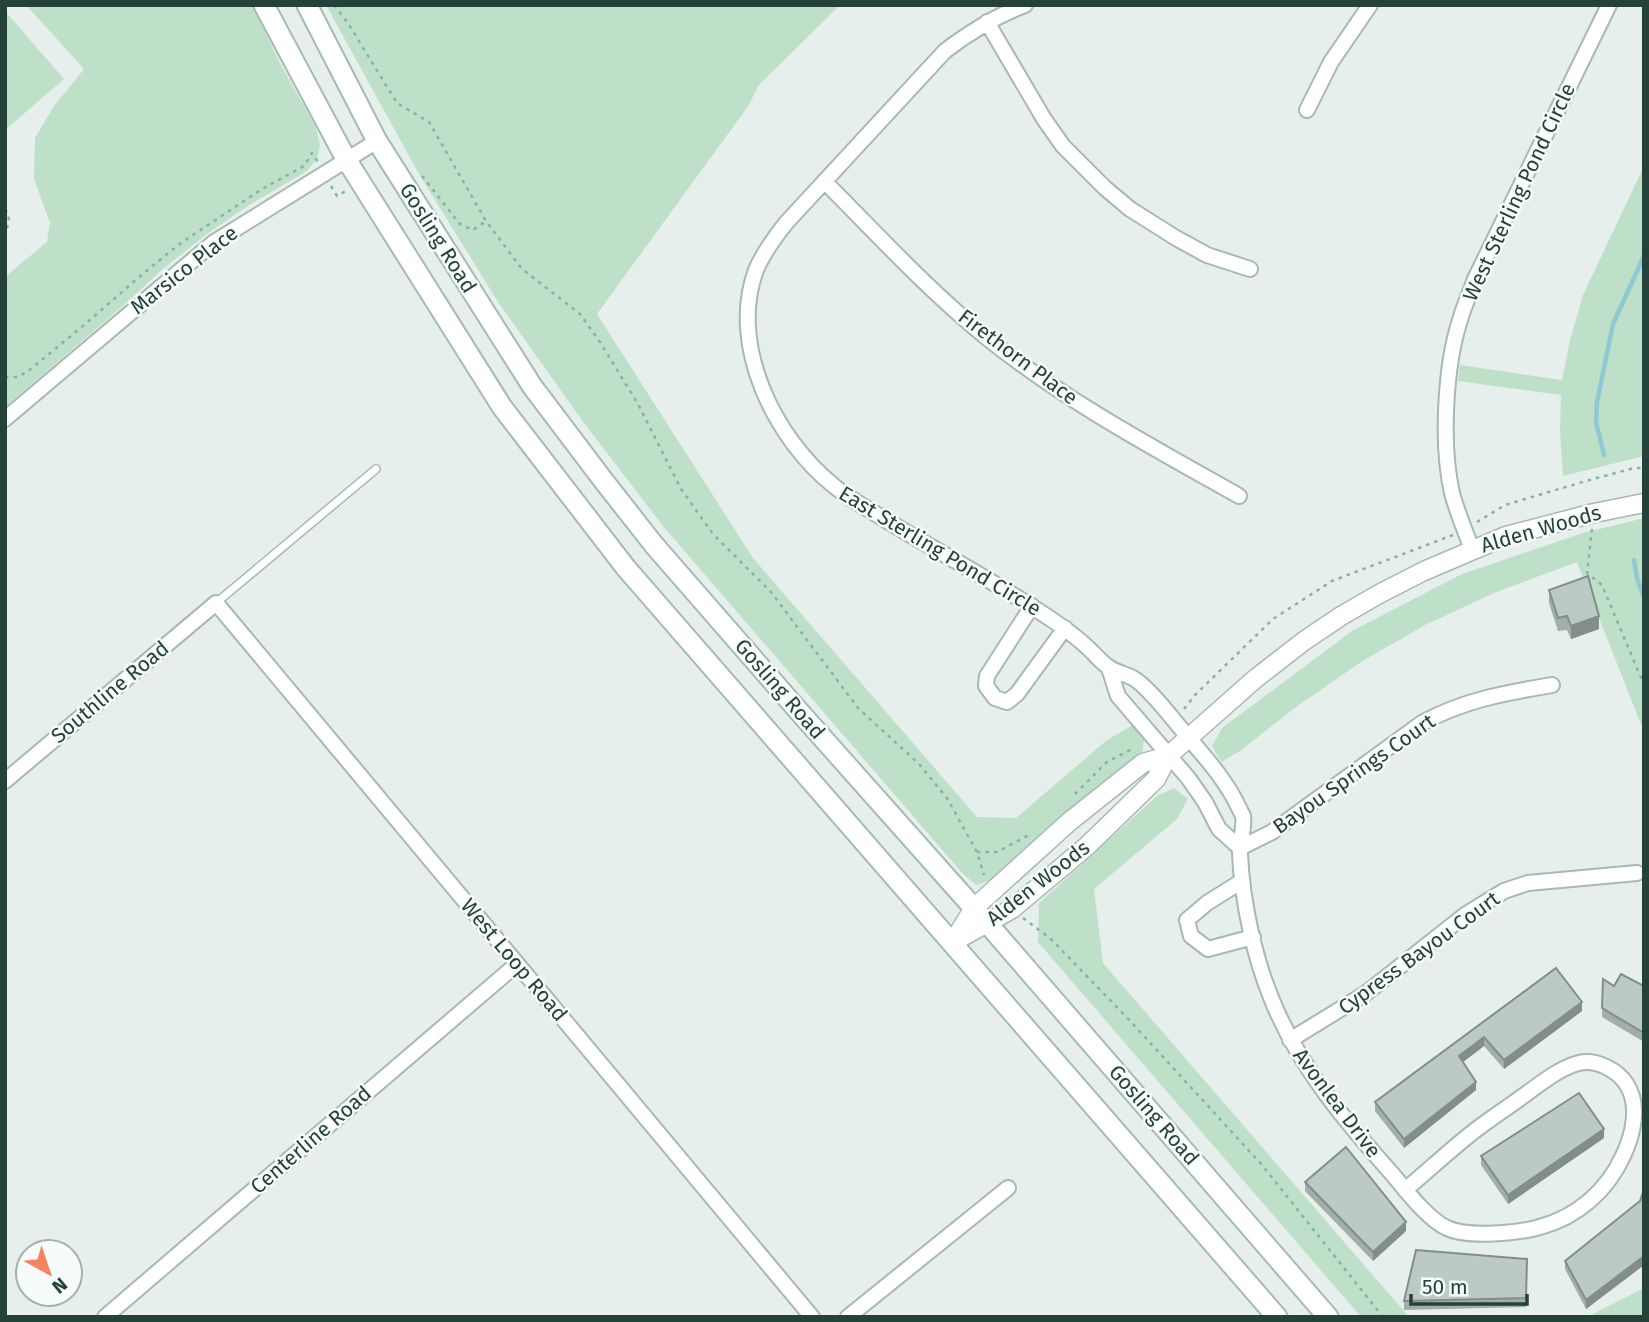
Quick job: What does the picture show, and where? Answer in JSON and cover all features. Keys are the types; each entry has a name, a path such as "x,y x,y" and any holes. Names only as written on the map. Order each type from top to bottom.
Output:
{"main road":[{"name":"Gosling Road","path":"264,5 346,159 502,407 575,502 626,568 1277,1317"},
{"name":"Gosling Road","path":"307,5 377,141 532,386 603,480 663,555 988,924 1328,1317"}],"street":[{"path":"1025,5 987,22 1063,146 1130,209 1207,255 1250,269"},
{"path":"1307,110 1331,62 1370,5"},
{"name":"West Sterling Pond Circle","path":"1472,549 1452,493 1447,456 1446,407 1459,322 1475,279 1609,5"},
{"name":"East Sterling Pond Circle","path":"987,22 945,51 786,222 755,273 748,318 753,362 770,405 799,452 815,470 843,494 1065,628 1109,668 1137,680 1188,738"},
{"name":"Marsico Place","path":"5,419 213,243 377,141"},
{"name":"Firethorn Place","path":"825,181 941,297 989,339 1059,391 1239,496"},
{"name":"Alden Woods","path":"953,942 1012,909 1087,846 1156,779 1168,756 1255,679 1332,622 1379,594 1472,549 1506,536 1644,503"},
{"name":"Southline Road","path":"5,781 216,603"},
{"name":"West Loop Road","path":"216,603 812,1317"},
{"path":"1032,606 987,676 986,686 995,698 1007,702 1017,694 1065,628"},
{"name":"East Sterling Pond Circle","path":"1109,668 1118,696 1168,756"},
{"name":"Bayou Springs Court","path":"1240,848 1272,832 1422,723 1441,713 1488,697 1552,685"},
{"name":"Avonlea Drive","path":"1188,738 1231,791 1243,818 1240,848 1242,881 1253,937 1264,980 1290,1040 1350,1126 1405,1190 1423,1209 1447,1228 1463,1232 1522,1232 1548,1225 1586,1205 1611,1179 1629,1142 1634,1117 1633,1100 1627,1084 1615,1072 1592,1061 1575,1063 1475,1130 1405,1190"},
{"name":"Alden Woods","path":"953,942 974,908 1069,822 1143,762 1168,756"},
{"path":"1168,756 1189,779 1219,829 1240,848"},
{"name":"Cypress Bayou Court","path":"1290,1040 1364,994 1465,915 1504,891 1528,883 1637,873"},
{"path":"1242,881 1207,903 1187,920 1191,936 1208,949 1253,937"},
{"name":"Centerline Road","path":"105,1317 517,964"},
{"path":"848,1317 1008,1188"}],"lane":[{"path":"216,603 376,469"}],"path":[{"path":"334,5 397,103 429,122 486,221 522,269 580,314 638,404 681,489 713,534 771,592 858,708 919,764 947,798 977,852 985,878 994,889"},
{"path":"5,209 10,221 5,233"},
{"path":"1594,513 1587,573 1602,585 1644,685"},
{"path":"1012,909 1051,939 1262,1165 1382,1317"}],"green space":[{"path":"26,5 252,5 316,128 320,145 317,159 307,171 207,234 5,407 5,277 47,242 50,223 34,179 35,138 54,106 84,69"},
{"path":"326,5 840,5 758,86 749,105 597,314 753,558 977,817 1016,818 1107,740 1133,725 1144,738 1142,755 991,880 976,885 963,874 663,526 581,419 498,302 419,174"},
{"path":"5,11 64,79 5,130"},
{"path":"1644,166 1644,456 1563,476 1561,395 1458,381 1460,365 1562,380 1583,295"},
{"path":"1644,518 1644,732 1577,562 1496,592 1425,625 1361,662 1221,762 1212,746 1222,728 1352,631 1462,574 1583,533"},
{"path":"1174,788 1188,799 1177,819 1094,889 1103,963 1409,1317 1361,1317 1038,942 1039,903 1157,796"},
{"path":"1644,1288 1644,1317 1579,1317 1589,1316"}],"building":[{"path":"1588,576 1599,616 1571,626 1567,616 1558,618 1549,590"},
{"path":"1556,968 1582,1002 1504,1060 1484,1037 1459,1056 1476,1082 1404,1139 1375,1102"},
{"path":"1621,974 1644,986 1644,1033 1602,1008 1603,979 1614,986"},
{"path":"1579,1093 1604,1129 1508,1195 1481,1156"},
{"path":"1346,1147 1406,1222 1373,1252 1305,1182"},
{"path":"1643,1192 1644,1256 1586,1300 1565,1261 1640,1201"},
{"path":"1416,1250 1527,1259 1526,1298 1404,1301"}],"waterway":[{"path":"1604,455 1596,422 1597,402 1613,324 1644,256"},
{"path":"1634,560 1644,597"}]}
